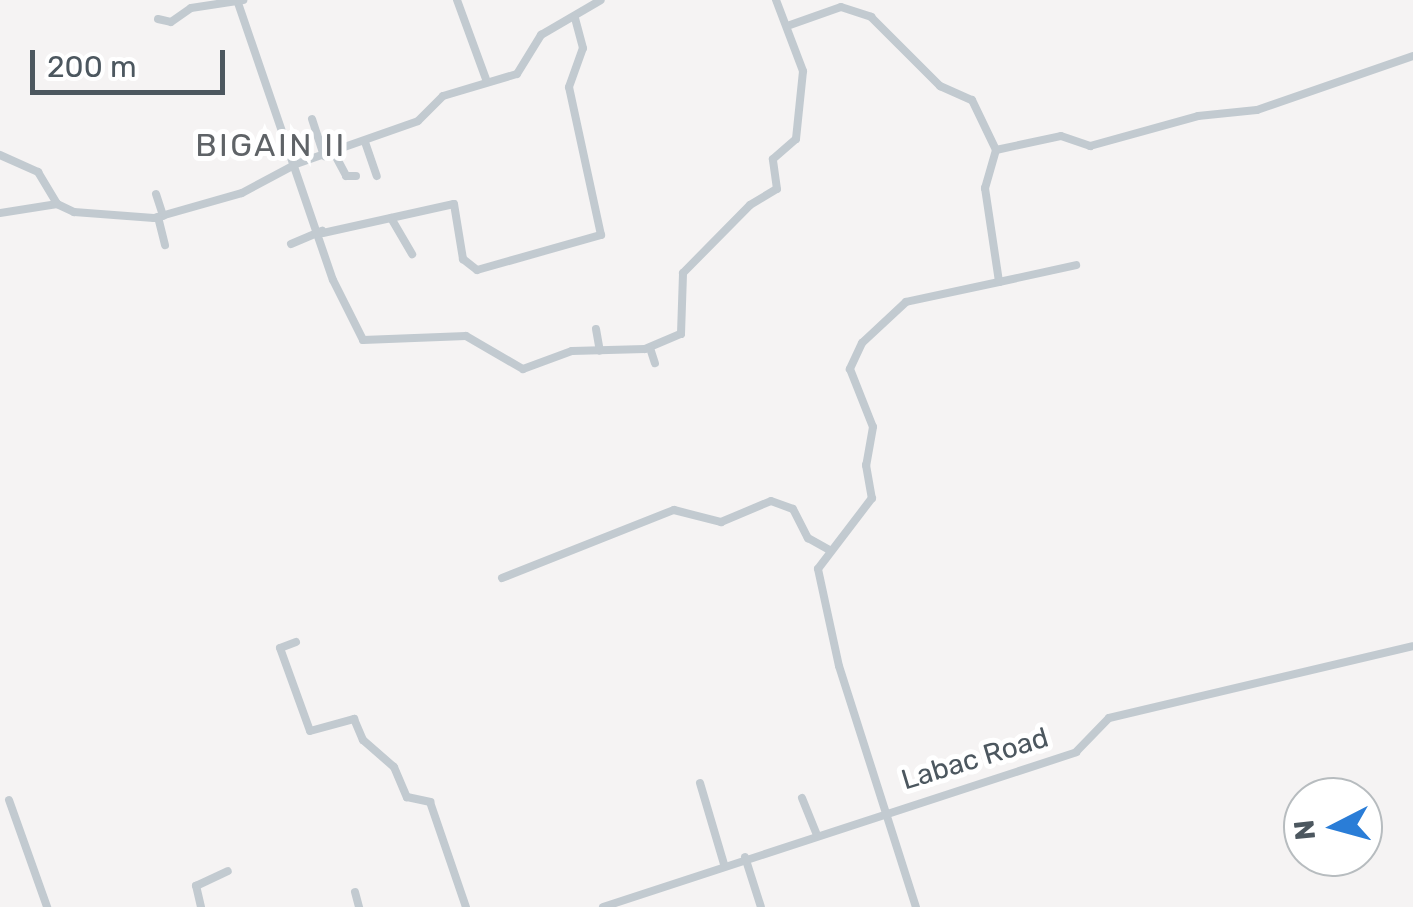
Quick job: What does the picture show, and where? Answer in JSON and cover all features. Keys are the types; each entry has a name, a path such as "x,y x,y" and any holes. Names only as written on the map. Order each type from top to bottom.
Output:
{"street":[{"path":"158,19 171,22 191,8 239,0 322,232 336,288 368,344 466,336 523,368 572,351 650,348 682,334 683,272 750,205 776,189 772,159 796,139 802,112 802,70 790,25 776,0"},
{"path":"457,0 487,82"},
{"path":"0,212 57,204 131,222 242,193 296,164 418,122 443,96 516,74 541,35 601,0"},
{"path":"790,25 841,7 871,17 940,86 972,100 996,150 985,188 1000,282"},
{"path":"291,244 322,232 454,204 463,259 477,270 600,235 568,85 583,48 575,18"},
{"path":"996,150 1061,136 1084,147 1198,116 1257,110 1413,56"},
{"path":"312,119 329,154 346,176 356,176"},
{"path":"364,142 377,176"},
{"path":"0,155 38,172 57,204"},
{"path":"156,194 164,245"},
{"path":"391,218 412,254"},
{"path":"916,907 890,809 822,599 818,568 828,549 852,534 872,498 866,465 873,427 850,369 862,343 906,302 1076,265"},
{"path":"596,328 600,351"},
{"path":"650,348 654,363"},
{"path":"502,578 674,510 721,522 772,501 793,509 808,538 828,549"},
{"path":"296,642 280,648 310,731 354,718 363,740 394,767 407,797 430,802 466,907"},
{"name":"Labac Road","path":"602,907 890,809 1076,752 1109,718 1413,646"},
{"path":"700,784 724,864"},
{"path":"802,798 816,834"},
{"path":"9,800 46,907"},
{"path":"745,857 761,907"},
{"path":"201,907 196,886 228,871"},
{"path":"354,892 359,907"}],"district":[{"name":"BIGAIN II","path":"271,145"}]}
